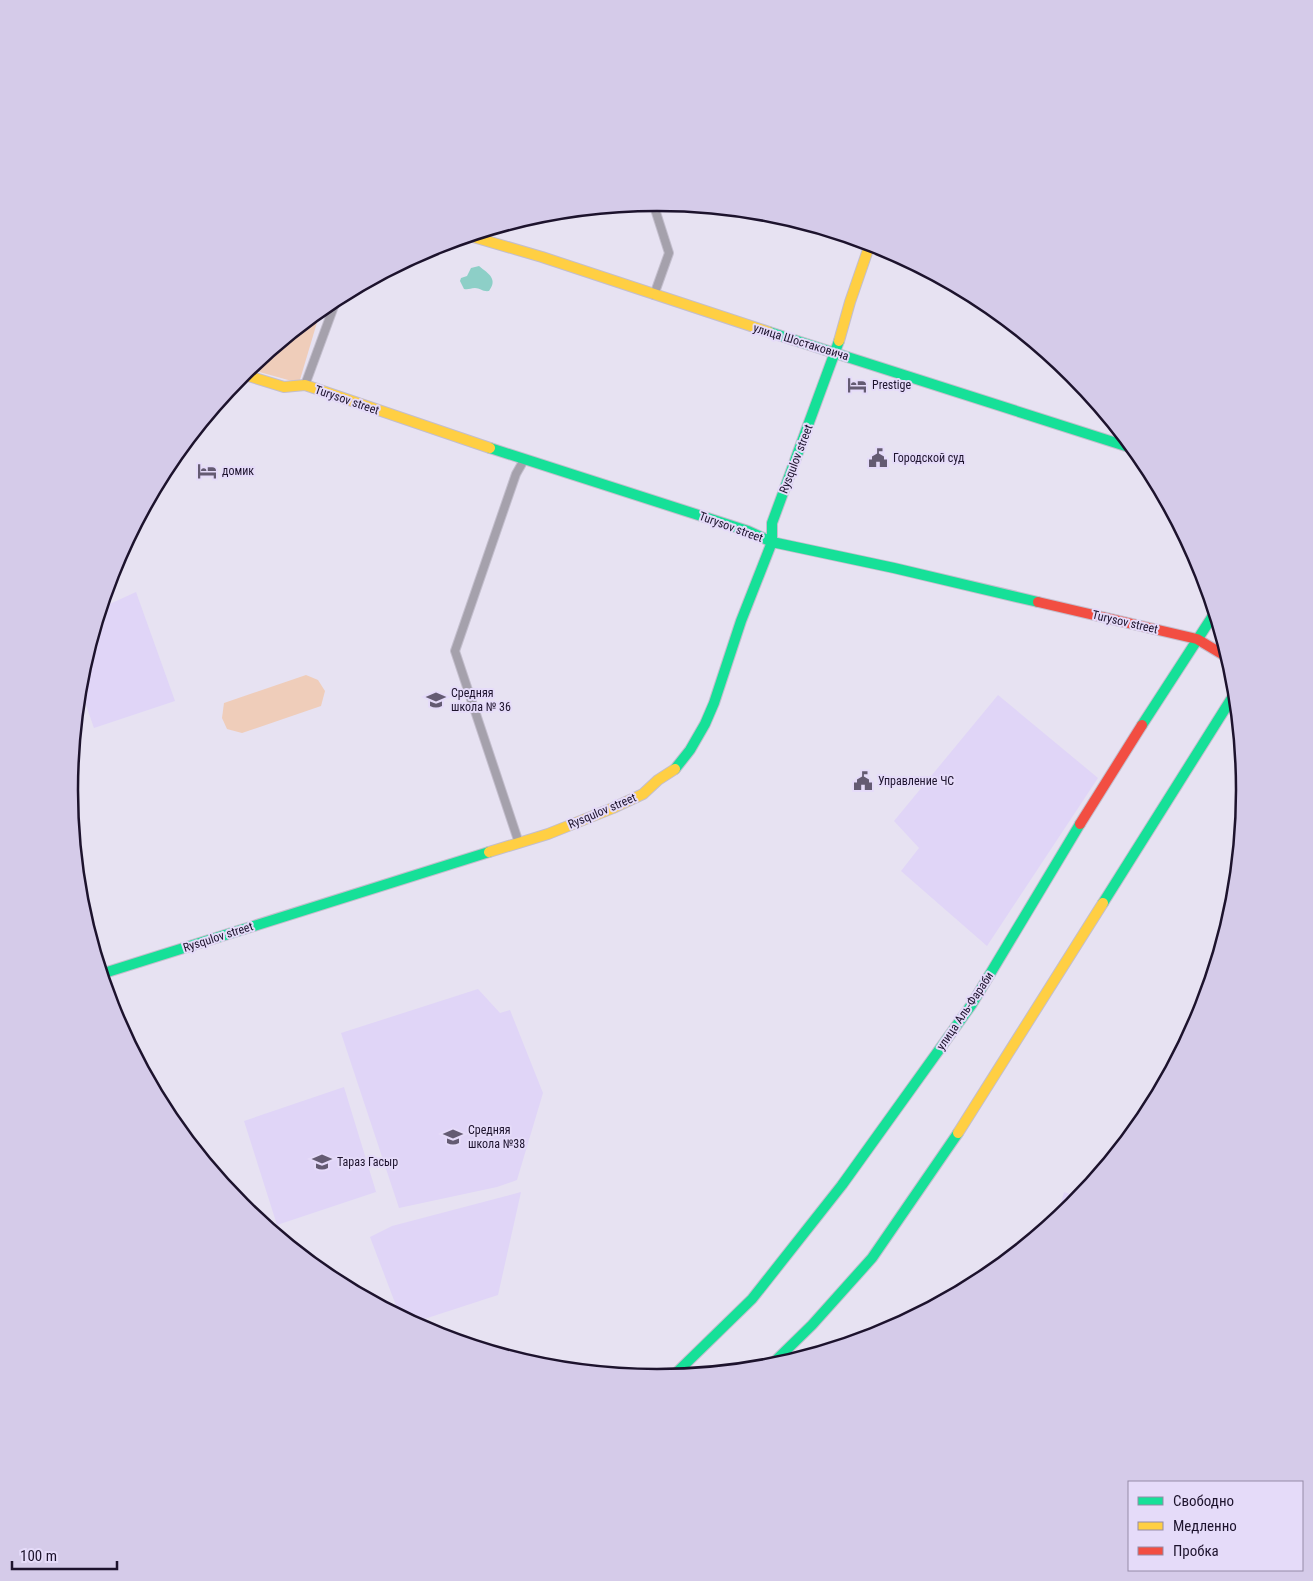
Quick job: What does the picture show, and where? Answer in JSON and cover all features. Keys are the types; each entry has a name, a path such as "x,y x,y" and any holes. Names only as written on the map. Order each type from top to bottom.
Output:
{"main road":[{"name":"улица Шостаковича","path":"480,239 542,256 654,295 1120,444"},
{"name":"Rysqulov street","path":"107,972 548,834 643,794 658,780 673,771 690,750 705,724 714,703 772,542 772,523 836,353 850,302 867,252"},
{"name":"Turysov street","path":"251,377 284,387 305,385 524,460 748,531 772,542 894,568 1196,639 1218,652"},
{"name":"улица Аль-Фараби","path":"683,1369 752,1299 869,1150 962,1019 1114,768 1210,620"},
{"path":"782,1355 812,1325 872,1258 904,1213 919,1188 956,1137 1229,703"}],"street":[{"path":"654,295 669,253 656,211"},
{"path":"305,385 332,311"},
{"path":"519,843 455,652 516,474 524,460"}],"shaded area":[{"path":"479,266 491,277 492,287 489,291 475,288 464,289 460,281 461,278 467,276 471,268"},
{"path":"317,322 299,383 257,371"},
{"path":"136,592 175,701 94,728 85,701 97,641 108,605"},
{"path":"306,675 318,680 325,691 321,706 242,733 227,729 222,718 224,703"},
{"path":"998,695 1098,778 987,946 901,871 919,848 894,821"},
{"name":"Средняя школа №38","path":"478,989 500,1013 510,1010 543,1093 517,1180 497,1187 399,1208 341,1033"},
{"path":"344,1087 377,1195 376,1192 277,1225 244,1121"},
{"path":"521,1192 498,1295 422,1320 397,1308 370,1237 392,1226"},
{"path":"1064,1192 1071,1194 1066,1200 1061,1205"}],"traffic: fast":[{"path":"769,332 1120,444"},
{"path":"675,769 690,750 705,724 714,703 741,621 772,542 772,523 839,341"},
{"path":"490,448 748,531 772,542 1038,602"},
{"path":"1142,725 1210,620"},
{"path":"1103,903 1229,703"},
{"path":"681,1369 752,1299 842,1185 972,1004 1080,824"},
{"path":"107,972 489,852"},
{"path":"781,1355 812,1325 872,1258 958,1133"}],"traffic: slow":[{"path":"480,239 542,257 769,332"},
{"path":"839,341 867,252"},
{"path":"251,377 284,387 305,385 490,448"},
{"path":"489,852 548,834 613,808 643,794 658,780 675,769"},
{"path":"958,1133 1103,903"}],"traffic: jam":[{"path":"1038,602 1197,639 1218,652"},
{"path":"1080,824 1142,725"}],"place":[{"name":"Prestige","path":"857,385"},
{"name":"Городской суд","path":"878,458"},
{"name":"домик","path":"207,471"},
{"name":"Средняя школа № 36","path":"436,700"},
{"name":"Управление ЧС","path":"863,781"},
{"name":"Средняя школа №38","path":"453,1137"},
{"name":"Тараз Гасыр","path":"322,1162"}]}
